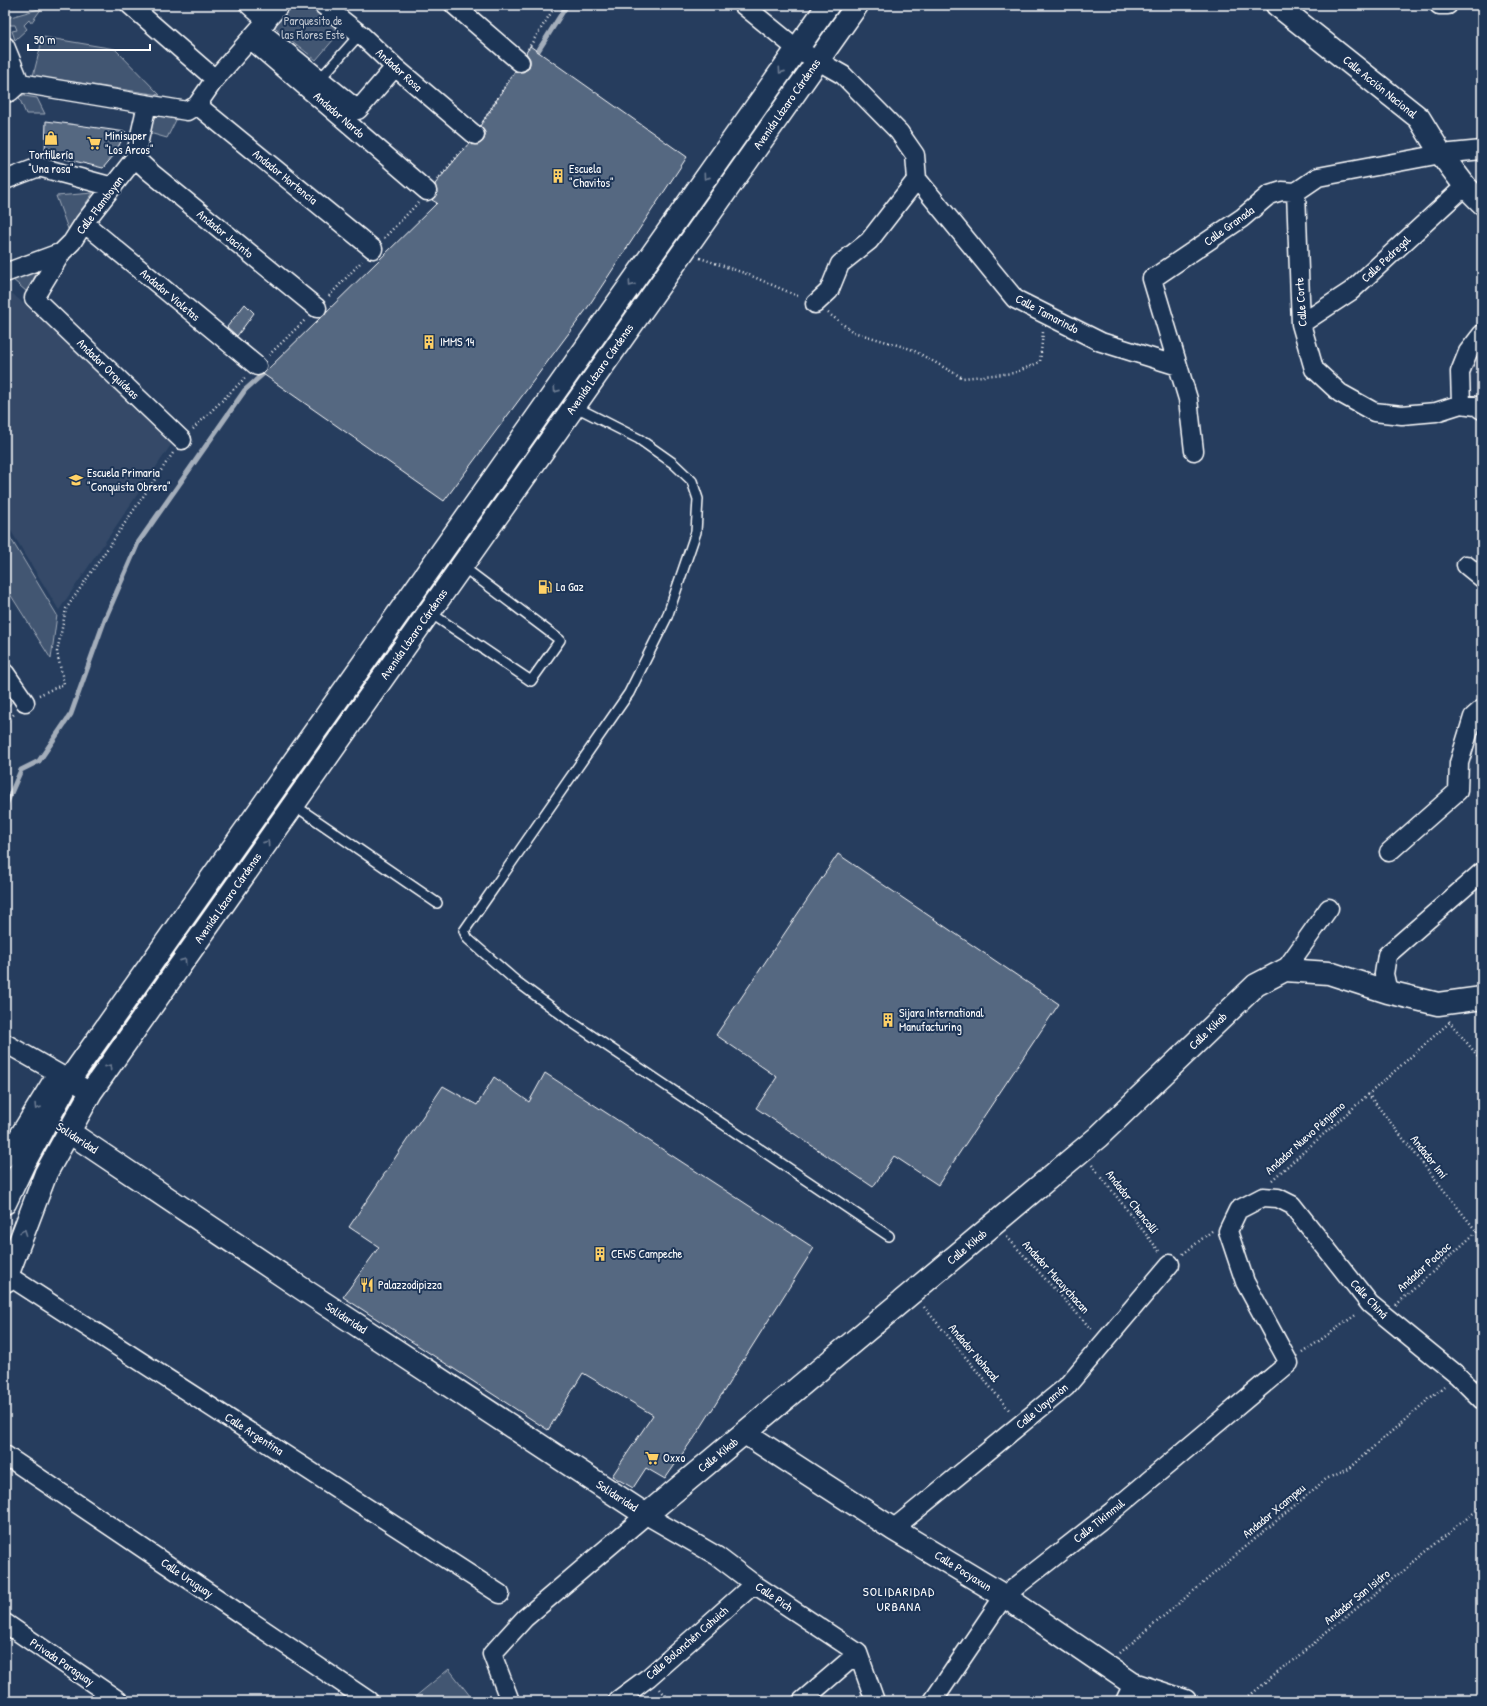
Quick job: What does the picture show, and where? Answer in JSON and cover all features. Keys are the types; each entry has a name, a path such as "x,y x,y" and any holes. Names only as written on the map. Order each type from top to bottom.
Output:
{"main road":[{"name":"Avenida Lázaro Cárdenas","path":"5,1203 24,1163 48,1120 63,1077 502,467 828,5"},
{"name":"Avenida Lázaro Cárdenas","path":"6,1278 46,1173 91,1092 857,5"},
{"name":"Calle Acción Nacional","path":"1277,5 1419,118 1441,154 1465,186 1482,203"},
{"path":"581,355 600,369"},
{"path":"502,467 522,480"},
{"path":"1284,970 1329,973 1388,992 1438,1004 1482,998"},
{"name":"Calle Kikab","path":"646,1515 1081,1152 1256,985 1284,970"},
{"name":"Solidaridad","path":"69,1132 308,1293 646,1515"},
{"name":"Calle Pocyaxun","path":"745,1433 893,1529 1004,1596 1105,1665 1129,1692 1185,1701"}],"street":[{"path":"130,5 215,79"},
{"name":"Andador Nardo","path":"249,5 258,30 431,186"},
{"path":"5,46 12,89 48,89 187,111 197,105 215,79 280,5"},
{"name":"Andador Rosa","path":"323,5 360,34 395,67 474,134"},
{"path":"454,5 520,62"},
{"path":"743,5 797,48 843,75 899,132 915,154 917,179 869,241 840,264 829,291 815,304"},
{"path":"1439,5 1448,5"},
{"path":"258,30 358,110 395,67"},
{"name":"Calle Flamboyan","path":"34,298 62,252 72,242 84,224 136,158 147,104"},
{"name":"Andador Hortencia","path":"197,105 373,249"},
{"path":"1296,192 1318,177 1441,154 1482,150"},
{"name":"Andador Jacinto","path":"136,158 149,171 317,308"},
{"path":"5,180 39,167 113,187"},
{"name":"Calle Tamarindo","path":"917,179 1014,299 1101,342 1178,366"},
{"name":"Calle Pedregal","path":"1301,324 1351,291 1465,186"},
{"name":"Calle Granada","path":"1194,451 1188,399 1152,279 1242,218 1269,195 1282,191 1296,192"},
{"name":"Calle Corte","path":"1296,192 1301,324 1314,369 1340,393 1374,412 1402,415 1436,412 1461,404"},
{"name":"Andador Violetas","path":"84,224 257,366"},
{"path":"5,273 62,252"},
{"name":"Andador Orquídeas","path":"34,298 182,440"},
{"path":"1482,334 1468,352 1460,372 1461,404 1476,406 1482,410"},
{"path":"1466,565 1482,578"},
{"path":"5,673 25,702"},
{"path":"1389,852 1458,791 1459,763 1473,716 1482,709"},
{"path":"1388,992 1384,974 1387,956 1482,872"},
{"path":"1284,970 1329,908"},
{"path":"5,1043 91,1092"},
{"path":"6,1153 63,1077"},
{"name":"Solidaridad","path":"48,1120 69,1132"},
{"path":"1265,1190 1238,1210 1228,1231 1245,1282 1289,1363"},
{"name":"Calle Chiná","path":"1265,1190 1292,1205 1377,1310 1457,1375 1482,1400"},
{"name":"Calle Uayamón","path":"893,1529 1066,1388 1170,1264"},
{"name":"Calle Argentina","path":"6,1278 500,1594"},
{"name":"Calle Tikinmul","path":"933,1701 1004,1596 1115,1509 1289,1363"},
{"name":"Calle Uruguay","path":"5,1454 369,1701"},
{"name":"Calle Pich","path":"646,1515 717,1556 754,1584 858,1653"},
{"name":"Calle Kikab","path":"510,1701 492,1654 525,1618 646,1515"},
{"name":"Calle Bolonchén Cahuich","path":"618,1700 649,1677 754,1584"},
{"name":"Privada Paraguay","path":"5,1623 119,1701"},
{"path":"802,1701 858,1653 875,1701"}],"lane":[{"path":"320,79 360,34"},
{"path":"574,406 639,440 673,463 692,481 698,499 696,532 667,616 629,693 464,930 468,939 516,981 570,1021 890,1236"},
{"path":"429,612 531,681 544,664 560,640 462,566"},
{"path":"294,805 437,903"}],"path":[{"path":"431,186 474,134 556,5"},
{"path":"682,252 747,274 815,304 853,332 911,349 963,378 1014,373 1040,362 1045,314"},
{"path":"5,724 25,702 64,684 56,652 66,609 182,440 317,308"},
{"path":"1438,1004 1450,1022 1482,1061"},
{"name":"Andador Nuevo Pénjamo","path":"1265,1190 1368,1094 1450,1022"},
{"name":"Andador Imí","path":"1368,1094 1477,1232"},
{"name":"Andador Chencollí","path":"1081,1152 1170,1264"},
{"name":"Andador Mucuychacan","path":"995,1223 1104,1343"},
{"name":"Andador Pocboc","path":"1377,1310 1482,1227"},
{"path":"1170,1264 1213,1230"},
{"name":"Andador Nohacal","path":"913,1293 1021,1424"},
{"path":"1289,1363 1377,1310"},
{"name":"Andador Xcampeu","path":"1105,1665 1326,1479 1348,1468 1457,1375"},
{"name":"Andador San Isidro","path":"1243,1701 1482,1506"}],"shaded area":[{"name":"Escuela Primaria \"Conquista Obrera\"","path":"5,287 175,439 59,610 5,521"}],"green space":[{"name":"Parquesito de las Flores Este","path":"280,5 322,5 346,25 316,60 267,21"},
{"path":"42,8 31,23 29,20 24,25 27,29 15,40 12,31 17,30 15,25 10,25 7,18"},
{"path":"43,37 115,49 160,95 33,76"},
{"path":"18,95 37,98 45,114 26,114"},
{"path":"153,111 178,116 167,138 146,132"},
{"path":"93,193 68,229 56,196"},
{"path":"42,262 27,292 12,279"},
{"path":"5,529 57,615 51,659 5,586"},
{"path":"5,687 14,700 5,710"},
{"path":"449,1669 474,1701 410,1701"}],"building":[{"path":"530,46 687,157 586,310 444,501 263,374 437,203 432,200 437,193 435,184 469,143 478,145 483,141 485,132 480,126 515,71 523,72 528,69 530,59 526,53"},
{"name":"Minisuper \"Los Arcos\"","path":"46,121 126,132 114,155 103,168 45,154"},
{"path":"245,304 254,313 237,336 227,327"},
{"name":"Sijara International Manufacturing","path":"838,854 1059,1004 938,1185 894,1156 873,1187 756,1108 777,1077 716,1035"},
{"name":"CEWS Campeche","path":"545,1073 814,1248 693,1440 665,1479 646,1468 633,1488 612,1476 653,1415 583,1373 548,1430 343,1297 379,1247 349,1227 443,1086 477,1105 494,1077 529,1102"}],"waterway":[{"path":"523,75 567,5"},
{"path":"5,807 21,770 39,761 71,714 105,619 138,543 245,390 263,374"}],"place":[{"name":"Tortillería \"Una rosa\"","path":"51,138"},
{"name":"Minisuper \"Los Arcos\"","path":"94,143"},
{"name":"Escuela \"Chavitos\"","path":"558,176"},
{"name":"IMMS 14","path":"429,342"},
{"name":"Escuela Primaria \"Conquista Obrera\"","path":"76,480"},
{"name":"La Gaz","path":"545,587"},
{"name":"Sijara International Manufacturing","path":"888,1020"},
{"name":"CEWS Campeche","path":"600,1254"},
{"name":"Palazzodipizza","path":"367,1285"},
{"name":"Oxxo","path":"652,1458"}],"district":[{"name":"SOLIDARIDAD URBANA","path":"899,1598"}]}
